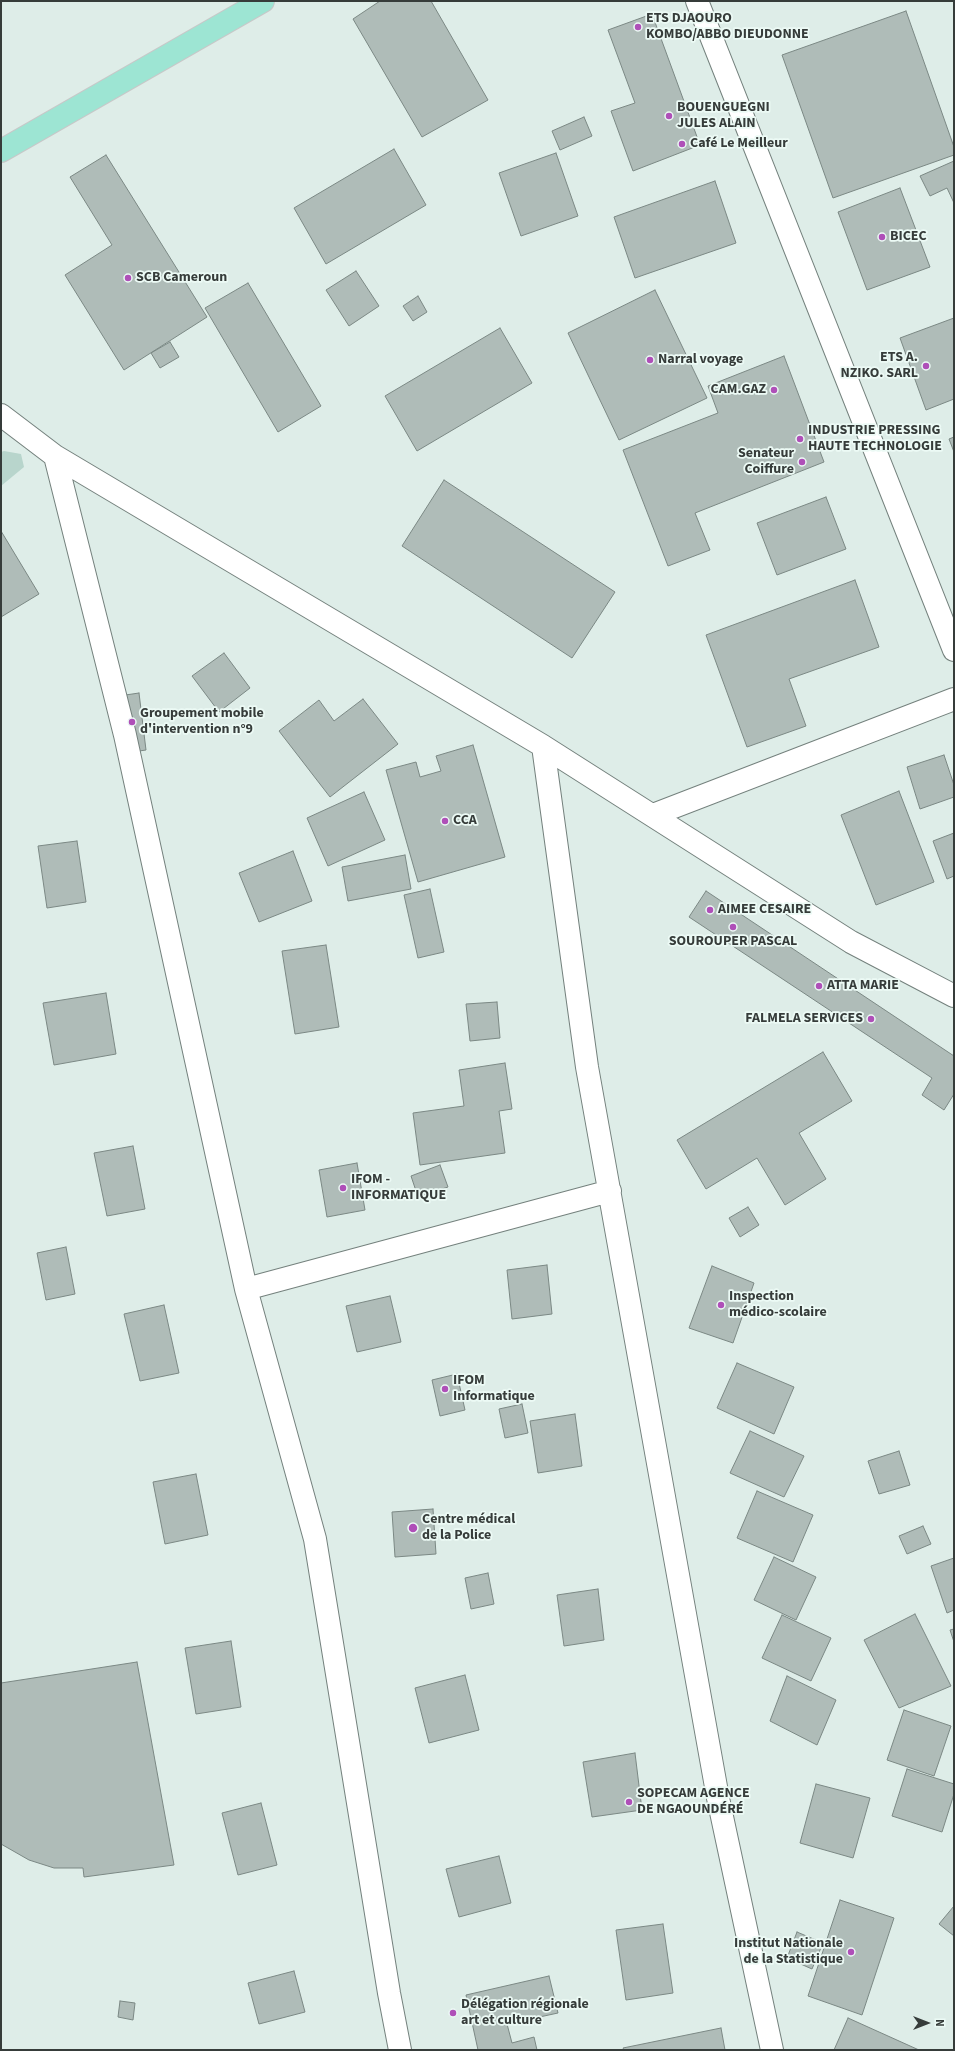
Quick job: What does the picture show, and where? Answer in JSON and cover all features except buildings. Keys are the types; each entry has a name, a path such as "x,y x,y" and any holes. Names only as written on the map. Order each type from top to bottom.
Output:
{"main road":[{"path":"1,152 263,1"}],"street":[{"path":"697,1 954,650"},
{"path":"1,415 56,456 543,746 851,942 954,996"},
{"path":"56,456 125,735 246,1289 315,1539 389,1993 400,2050"},
{"path":"652,815 954,699"},
{"path":"543,746 587,1067 718,1798 772,2050"},
{"path":"246,1289 610,1192"}],"green space":[{"path":"4,451 21,454 24,467 1,486 1,452"}],"place":[{"name":"ETS DJAOURO KOMBO/ABBO DIEUDONNE","path":"638,27"},
{"name":"BOUENGUEGNI JULES ALAIN","path":"669,116"},
{"name":"Café Le Meilleur","path":"682,144"},
{"name":"BICEC","path":"882,237"},
{"name":"SCB Cameroun","path":"128,278"},
{"name":"Narral voyage","path":"650,360"},
{"name":"ETS A. NZIKO. SARL","path":"926,366"},
{"name":"CAM.GAZ","path":"774,390"},
{"name":"INDUSTRIE PRESSING HAUTE TECHNOLOGIE","path":"800,439"},
{"name":"Senateur Coiffure","path":"802,462"},
{"name":"Groupement mobile d'intervention n°9","path":"132,722"},
{"name":"CCA","path":"445,821"},
{"name":"AIMEE CESAIRE","path":"710,910"},
{"name":"SOUROUPER PASCAL","path":"733,927"},
{"name":"ATTA MARIE","path":"819,986"},
{"name":"FALMELA SERVICES","path":"871,1019"},
{"name":"IFOM - INFORMATIQUE","path":"343,1188"},
{"name":"Inspection médico-scolaire","path":"721,1305"},
{"name":"IFOM Informatique","path":"445,1389"},
{"name":"Centre médical de la Police","path":"413,1528"},
{"name":"SOPECAM AGENCE DE NGAOUNDÉRÉ","path":"629,1802"},
{"name":"Institut Nationale de la Statistique","path":"851,1952"},
{"name":"Délégation régionale art et culture","path":"453,2013"}]}
